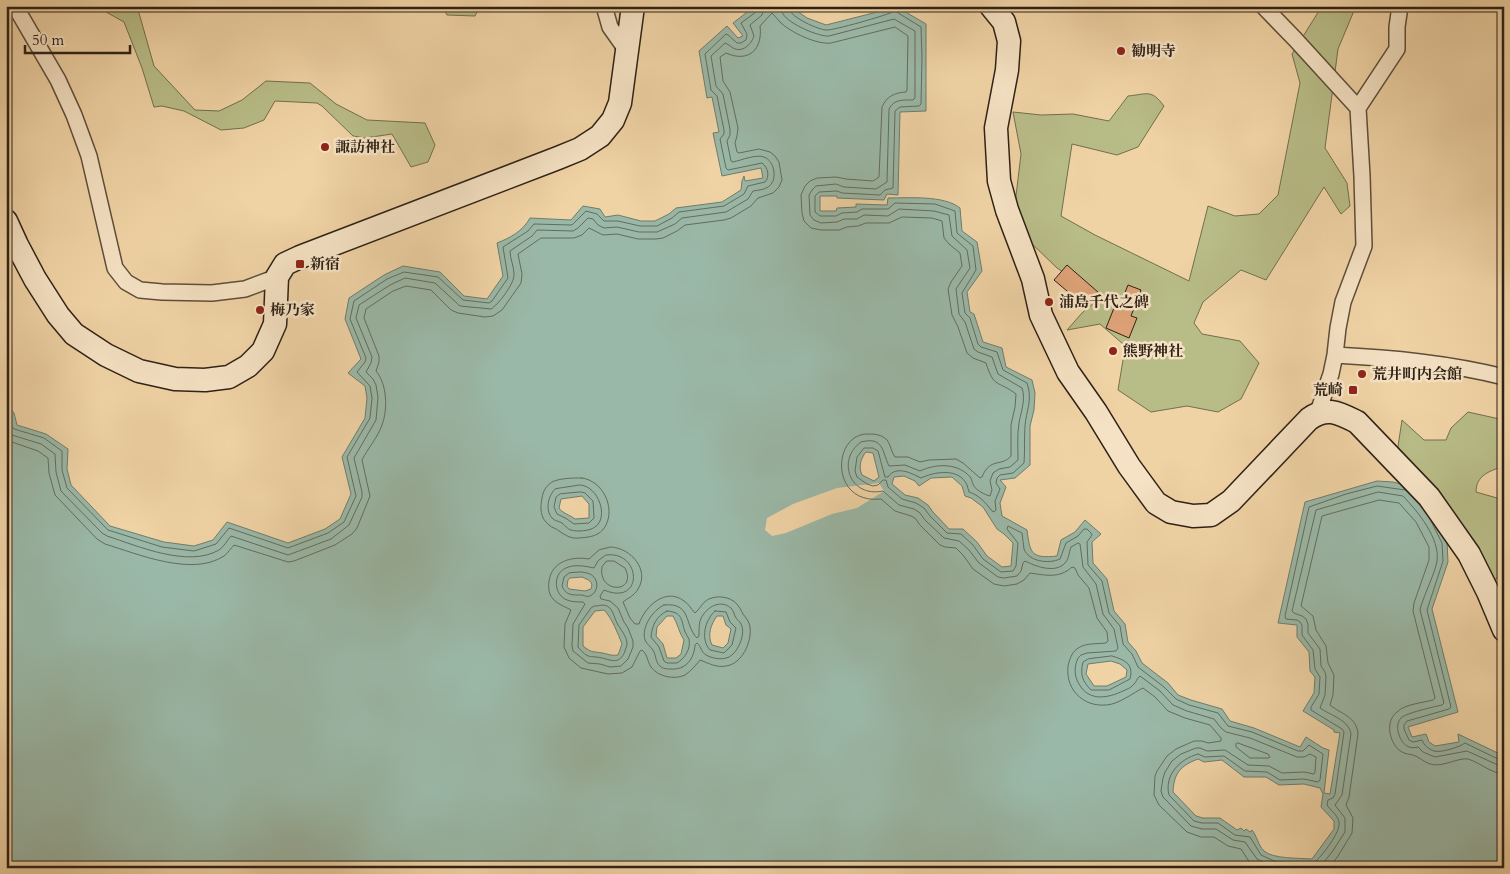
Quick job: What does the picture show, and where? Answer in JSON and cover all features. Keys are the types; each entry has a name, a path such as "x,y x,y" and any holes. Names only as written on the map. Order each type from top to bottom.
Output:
{"street":[{"path":"15,6 58,80 74,115 89,156 115,268 126,282 140,290 212,293 245,289 276,277"},
{"path":"604,6 610,27 627,51"},
{"path":"6,221 35,279 58,315 74,334 106,355 139,371 175,378 205,380 229,376 248,366 263,351 274,324 276,277 285,264 558,158 580,149 600,136 612,120 620,103 634,6"},
{"path":"991,6 1004,22 1009,41 1007,70 996,128 999,180 1007,210 1033,279 1041,315 1068,372 1096,412 1129,466 1156,503 1171,512 1193,516 1211,515 1231,501 1309,419 1318,412 1330,411 1344,416 1357,422 1429,497 1468,554 1488,592 1504,630"},
{"path":"1263,6 1358,108"},
{"path":"1318,412 1331,374 1343,302 1364,246 1358,108 1397,49 1397,27 1400,6"},
{"path":"1335,355 1414,360 1504,376"}],"green space":[{"path":"137,6 154,66 195,110 219,111 242,100 266,81 310,83 336,104 367,120 425,123 435,145 428,162 411,167 392,134 365,138 353,136 317,103 275,101 264,120 244,128 221,130 184,111 162,106 154,107 142,68 124,22 97,7"},
{"path":"442,6 480,6 475,16 447,15"},
{"path":"1322,6 1356,6 1338,49 1325,148 1347,183 1350,206 1341,214 1324,187 1266,280 1241,270 1203,302 1194,323 1202,334 1240,341 1259,363 1241,399 1218,412 1187,406 1151,412 1118,390 1125,348 1123,344 1100,324 1067,330 1082,313 1101,297 1057,268 1029,241 1015,204 1021,154 1013,112 1041,115 1073,114 1109,121 1128,96 1149,94 1156,97 1164,106 1138,147 1117,155 1072,144 1061,216 1095,235 1189,281 1208,206 1235,216 1259,214 1278,195 1300,83 1292,54"},
{"path":"1468,412 1504,420 1504,466 1485,474 1478,481 1476,492 1504,500 1504,579 1502,575 1494,580 1397,453 1402,420 1424,440 1446,440 1451,428"}],"water":[{"path":"755,6 790,6 807,18 826,25 897,7 926,24 926,111 900,112 898,195 887,194 884,200 820,196 820,211 836,211 837,208 856,207 856,204 887,205 888,198 935,199 945,201 960,208 962,231 977,242 982,271 967,292 970,312 974,314 983,342 1002,348 1006,367 1032,380 1035,393 1034,410 1030,426 1030,465 1015,478 1000,480 1006,487 1000,503 1002,516 1027,530 1029,544 1033,553 1048,557 1057,556 1061,540 1075,532 1085,520 1101,534 1092,542 1093,563 1107,579 1114,611 1125,624 1128,642 1136,651 1142,663 1168,683 1178,695 1222,709 1230,721 1254,728 1300,747 1306,737 1329,750 1324,793 1330,794 1340,733 1334,732 1334,730 1303,711 1314,693 1315,677 1310,671 1309,652 1297,637 1297,625 1278,623 1305,502 1377,481 1410,486 1447,542 1448,562 1432,609 1458,712 1408,727 1412,737 1426,734 1429,742 1435,746 1459,742 1458,734 1504,756 1504,868 6,868 6,403 14,413 17,425 46,434 68,449 67,469 71,485 110,526 164,542 194,546 213,540 227,522 288,543 325,529 340,519 351,494 342,457 365,418 367,398 365,386 348,373 361,359 345,319 349,298 384,275 403,266 440,272 464,296 487,299 503,276 497,243 516,234 530,218 571,220 583,206 600,209 605,217 618,215 641,221 655,221 676,208 722,202 741,190 744,176 745,181 763,178 761,168 722,176 713,133 719,132 712,97 707,98 699,51 727,26 738,38 743,36 733,23","holes":["866,452 873,453 879,477 874,481 862,475 860,466","904,476 915,481 919,486 931,478 952,477 962,486 965,496 983,507 997,529 1013,543 1011,566 1002,567 987,556 977,542 963,529 949,529 928,505 918,498 905,495 892,484 894,477","582,496 589,504 589,518 575,519 559,508 561,499","582,577 591,582 592,586 591,589 585,591 569,589 567,586 570,578","604,610 622,644 618,655 588,650 583,646 583,627 595,611","667,616 673,616 684,640 681,654 676,658 667,658 663,644 656,636 657,627","717,616 723,616 726,625 731,629 728,643 723,648 712,645 710,630","1111,661 1120,664 1127,670 1126,677 1107,686 1094,686 1086,674 1088,664","1198,759 1204,762 1222,760 1244,777 1266,777 1279,785 1304,784 1320,788 1323,794 1321,807 1334,821 1334,829 1312,859 1286,858 1268,854 1262,849 1252,830 1250,832 1246,829 1244,831 1241,828 1237,830 1220,818 1196,816 1173,792 1175,780 1182,768"]}],"pier":[{"path":"879,483 884,491 857,508 832,514 786,533 772,536 765,530 767,518 793,504 837,488"}],"building":[{"path":"1067,265 1099,293 1087,308 1054,280"},
{"path":"1128,285 1141,290 1131,316 1137,318 1129,338 1106,328 1114,308 1118,310"}],"place":[{"name":"勧明寺","path":"1121,51"},
{"name":"諏訪神社","path":"325,147"},
{"name":"新宿","path":"300,264"},
{"name":"浦島千代之碑","path":"1049,302"},
{"name":"梅乃家","path":"260,310"},
{"name":"熊野神社","path":"1113,351"},
{"name":"荒井町内会館","path":"1362,374"},
{"name":"荒崎","path":"1353,390"}]}
